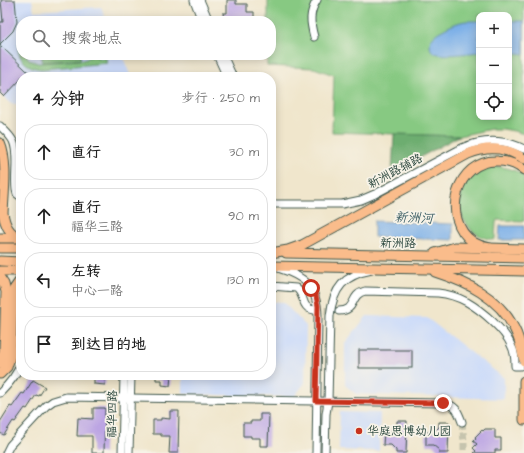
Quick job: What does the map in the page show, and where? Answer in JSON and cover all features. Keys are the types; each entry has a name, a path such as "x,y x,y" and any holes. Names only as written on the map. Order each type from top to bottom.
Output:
{"main road":[{"path":"0,143 3,150 4,160 4,221 7,227 16,236"},
{"path":"276,252 302,245 468,154 478,150 488,148 503,150 512,152 524,159"},
{"path":"490,248 481,246 474,242 462,231 456,215 456,195 461,182 467,173 474,167 489,161 498,160 507,162 524,170"},
{"path":"0,238 16,238"},
{"path":"426,256 455,247 524,249"},
{"path":"0,248 16,248"},
{"name":"新洲路","path":"276,253 524,258"},
{"path":"0,261 16,262"},
{"path":"276,266 524,271"},
{"path":"426,269 455,279 474,288 491,300 514,328 521,344 522,364"},
{"path":"0,271 16,271"},
{"path":"0,278 4,284 6,292 4,352 0,363"},
{"path":"0,374 7,366 11,356 13,297 16,286"},
{"path":"524,381 524,420"}],"street":[{"path":"194,0 200,16"},
{"path":"200,0 207,16"},
{"path":"314,37 311,25 311,15 312,7 317,0"},
{"path":"219,60 225,72"},
{"path":"225,60 231,72"},
{"path":"0,126 9,136 14,145 16,157 16,186"},
{"name":"新洲路辅路","path":"276,204 342,204 354,202 375,194 462,148 475,143 489,141 500,142 524,149"},
{"path":"276,267 295,274 307,283 316,296 318,306 316,453"},
{"path":"325,453 330,316 334,296 339,287 346,281 366,271 380,268"},
{"path":"276,286 296,288 302,294 304,305 309,309 314,310"},
{"path":"339,311 349,309 358,294 365,291 447,294 467,302 495,324 512,345 515,358 514,366 522,364"},
{"path":"0,393 16,374"},
{"name":"福华四路","path":"125,380 127,398 129,453"},
{"name":"福华四路","path":"122,453 130,380"},
{"path":"6,453 10,445 42,409 53,401 66,397 449,404 457,410 462,422"}],"shaded area":[{"path":"0,0 32,0 34,11 101,7 105,16 16,16 16,60 124,60 129,72 16,72 16,104 11,104 0,93"},
{"path":"276,302 283,302 306,326 305,383 294,397 183,394 183,380 276,380"},
{"path":"367,316 427,318 504,378 504,399 356,394 345,385 345,343"},
{"name":"华庭思博幼儿园","path":"340,412 380,413 379,451 339,450"}],"green space":[{"path":"268,0 524,0 524,134 503,129 491,129 459,136 332,132 334,75 314,68 267,66 267,60 276,60 276,16 268,16"},
{"path":"22,60 30,60 38,63 106,60 107,63 42,69 29,66"},
{"path":"42,60 68,60 42,62"},
{"path":"394,134 459,136 395,171 392,171"},
{"path":"496,166 514,170 524,176 524,221 497,220 495,239 493,240 482,237 472,231 463,219 459,206 463,186 474,172 485,167"}],"water":[{"path":"476,21 476,52 444,55 432,51 430,42 434,36 448,27 459,23"},
{"path":"512,21 524,21 524,54 512,52"},
{"path":"374,221 453,224 453,240 374,237"},
{"path":"500,226 524,226 524,240 499,240"}],"building":[{"path":"1,0 15,0 16,24 13,31 0,44 0,22 3,22"},
{"path":"227,0 236,0 236,4 247,4 247,12 254,12 254,16 223,16 223,13 227,13"},
{"path":"0,45 28,72 16,72 16,84 4,97 0,93"},
{"path":"359,350 412,350 412,368 359,368"},
{"path":"33,380 45,387 39,396 36,395 27,409 25,408 15,422 13,421 4,435 0,433 0,422 10,406 12,407 22,393 24,394"},
{"path":"94,380 106,380 105,385 94,384"},
{"path":"162,380 171,380 170,386 162,385"},
{"path":"93,408 105,408 104,453 92,453 92,436 77,436 78,418 93,419"},
{"path":"170,411 179,411 178,453 169,453 170,436 153,434 153,420 161,420 161,418 170,419"},
{"path":"260,414 269,414 268,446 260,446 260,438 243,436 243,423 260,421"},
{"path":"397,421 407,421 406,453 396,453 396,450 391,445 383,445 384,431 391,432 397,427"},
{"path":"439,422 449,422 448,453 439,453 439,450 433,445 426,445 426,432 434,432 439,427"},
{"path":"485,429 495,429 495,438 501,438 501,450 495,450 495,453 474,453 476,451 473,448 477,444 473,441 482,430 483,431"}],"tunnel":[{"path":"314,310 339,311"},
{"path":"462,422 464,453"}],"place":[{"name":"华庭思博幼儿园","path":"359,431"}],"route":[{"path":"311,288 316,296 318,306 316,401 443,403"}],"water label":[{"name":"新洲河","path":"414,217"}]}
